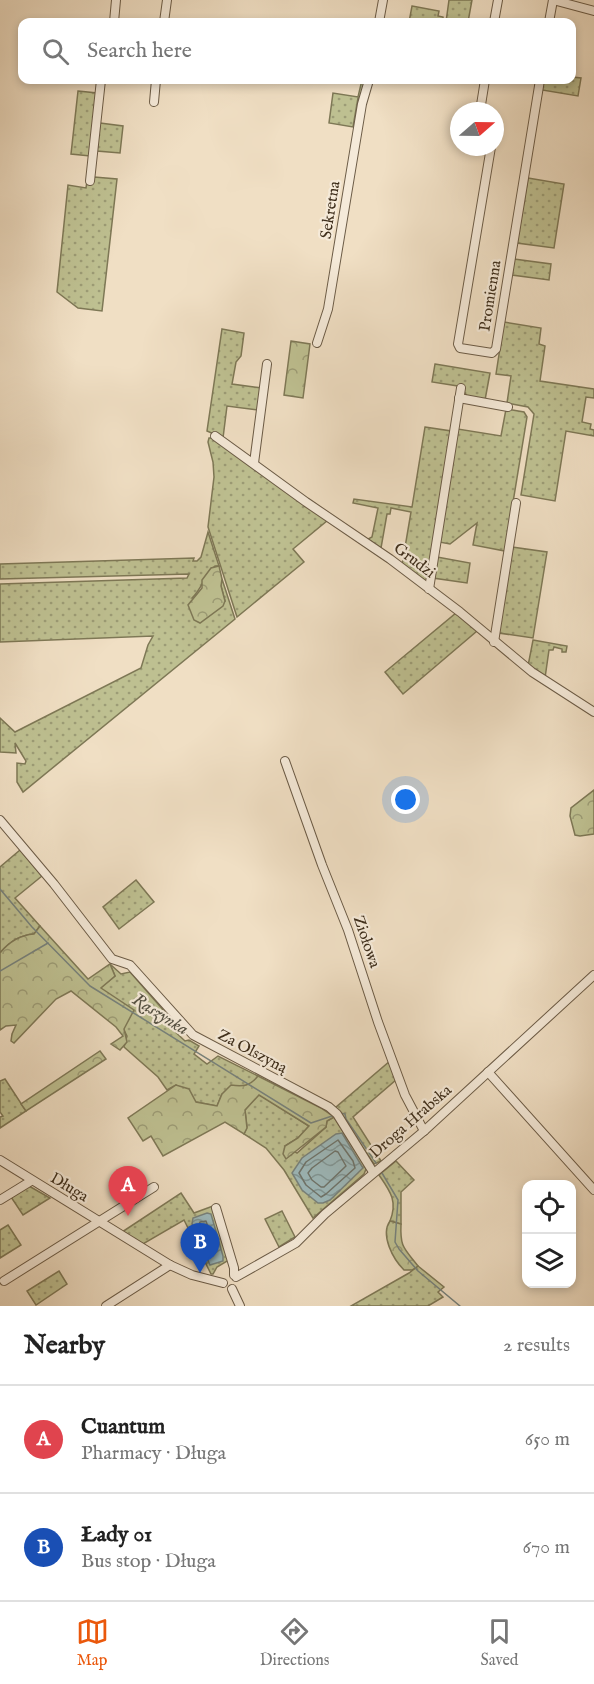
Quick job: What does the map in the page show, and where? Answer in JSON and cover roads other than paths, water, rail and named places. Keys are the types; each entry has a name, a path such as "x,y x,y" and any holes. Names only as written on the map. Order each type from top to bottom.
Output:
{"street":[{"path":"114,18 116,0"},
{"path":"165,18 167,0"},
{"path":"380,18 383,0"},
{"path":"495,18 498,0"},
{"path":"550,18 553,0 594,9"},
{"path":"90,181 101,84"},
{"path":"154,102 156,84"},
{"name":"Sekretna","path":"317,343 328,309 362,104 368,84"},
{"path":"481,102 484,84"},
{"name":"Promienna","path":"489,156 458,344 460,348 492,352 496,349 539,84"},
{"path":"254,463 267,364"},
{"path":"429,589 461,388"},
{"path":"459,398 507,407"},
{"name":"Grudzi","path":"215,436 306,502 383,553 532,672 594,712"},
{"path":"494,642 516,503"},
{"name":"Ziołowa","path":"285,761 348,930 378,1023 405,1095 424,1131"},
{"name":"Za Olszyną","path":"0,820 54,884 112,959 130,965 193,1035 329,1107 337,1114 373,1172"},
{"name":"Droga Hrabska","path":"235,1276 296,1243 325,1214 424,1131 594,975"},
{"path":"488,1072 594,1190"},
{"name":"Długa","path":"0,1161 170,1265 192,1275 223,1283"},
{"path":"0,1200 30,1181"},
{"path":"4,1281 154,1186"},
{"path":"216,1208 237,1284 232,1289"},
{"path":"106,1306 170,1265"},
{"path":"232,1289 227,1289 223,1283 227,1275 235,1276"},
{"path":"232,1289 240,1306"}],"water":[{"path":"342,1133 363,1168 330,1200 318,1203 302,1190 292,1173 302,1158 336,1134"},
{"path":"207,1213 211,1214 223,1256 223,1261 210,1265 192,1224 193,1218"}],"waterway":[{"name":"Raszynka","path":"0,889 32,927 90,986 311,1123 332,1116"},
{"path":"0,971 48,943"},
{"name":"Raszynka","path":"340,1113 345,1114 346,1119 376,1163"},
{"name":"Raszynka","path":"382,1173 398,1200 395,1242 399,1249 418,1271 460,1306"}],"place":[{"name":"Cuantum","path":"128,1216"},
{"name":"Łady 01","path":"200,1273"}]}
